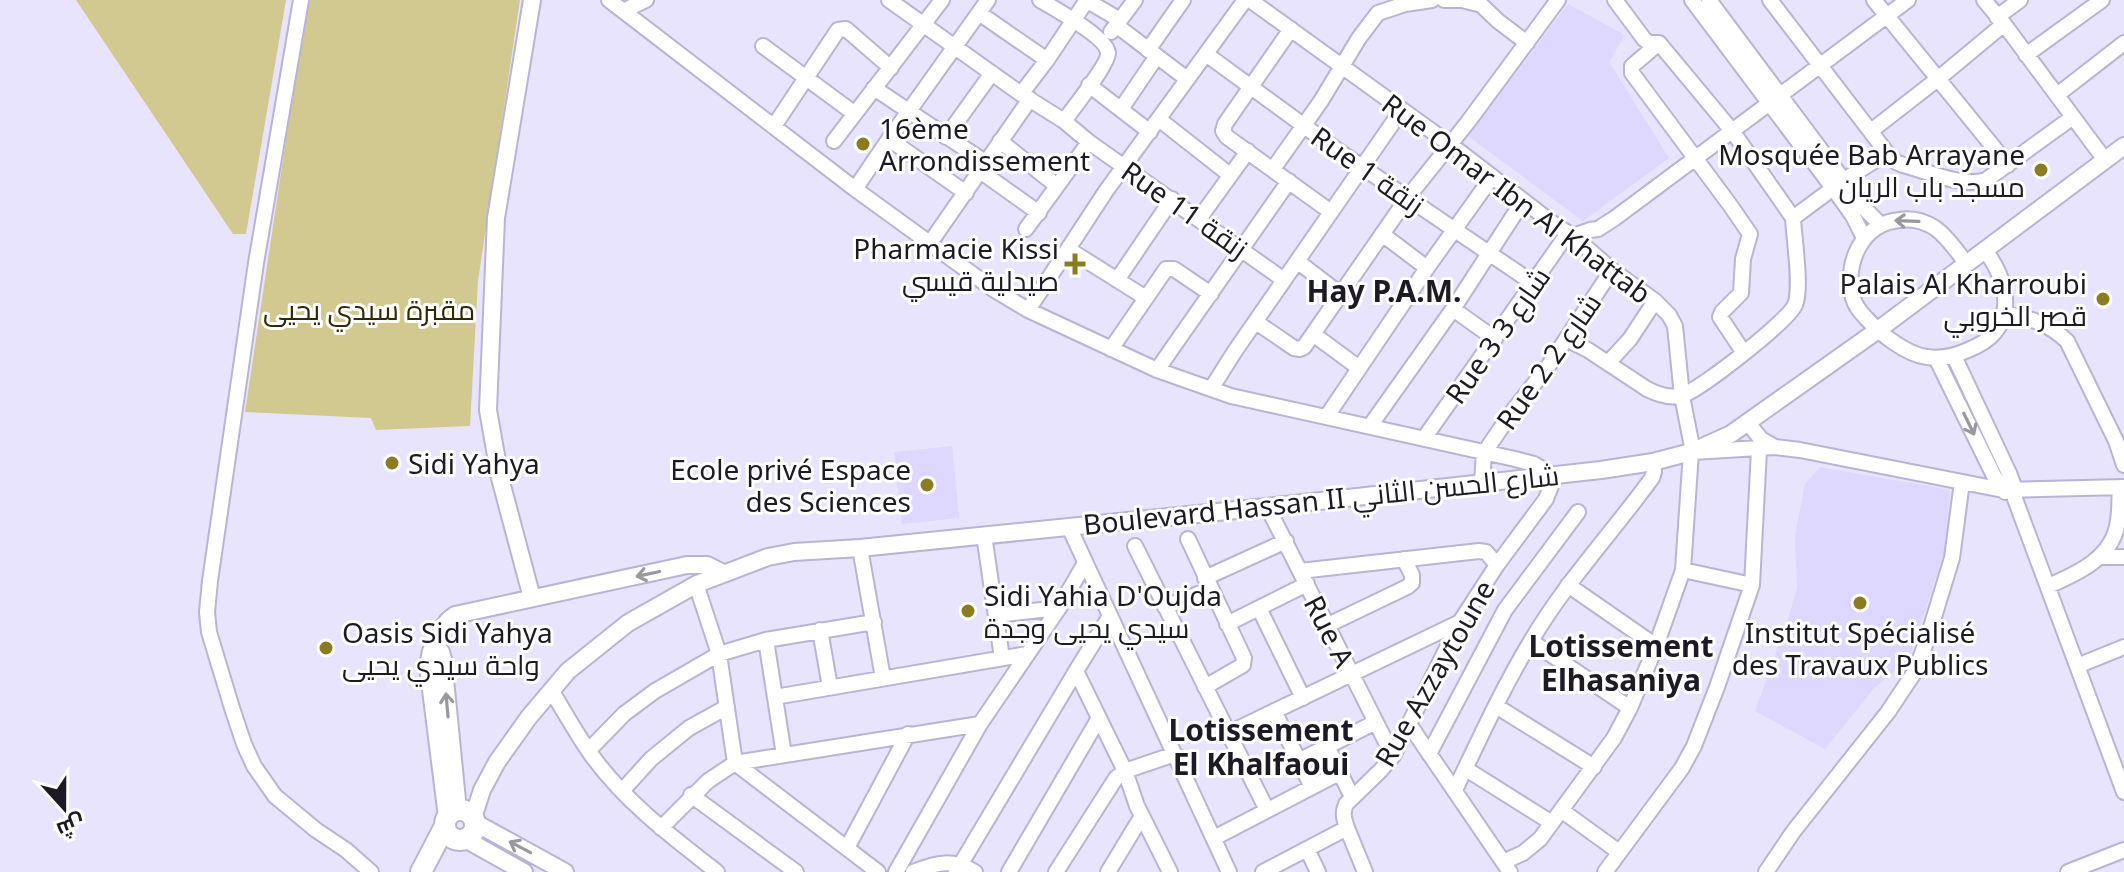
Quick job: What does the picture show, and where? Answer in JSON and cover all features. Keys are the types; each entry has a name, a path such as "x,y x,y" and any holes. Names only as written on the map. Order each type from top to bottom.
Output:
{"highway":[{"path":"421,872 460,823"},
{"path":"433,872 460,823"}],"main road":[{"path":"532,0 496,218 488,410 500,478 532,598"},
{"name":"Boulevard Hassan II شارع الحسن الثاني","path":"460,823 497,762 568,671 628,623 696,584 723,573 768,557 794,552 860,548 1267,506 1653,462 1692,452 1748,423 2124,146"},
{"path":"524,872 460,823 446,760 443,659 437,649 443,626 455,615 687,565 707,565 723,573"},
{"path":"460,823 565,872"}],"street":[{"path":"301,0 256,263 207,612 214,653 254,766 275,796 371,872"},
{"path":"609,0 855,189 993,289 1028,310 1157,370 1231,396 1425,437 1534,464 1551,474"},
{"path":"623,11 646,0"},
{"path":"834,141 942,0"},
{"path":"855,189 988,0"},
{"path":"1041,0 1073,20 1102,42 1107,50 1108,56 1064,121"},
{"path":"930,243 1000,141 1086,0 1187,79"},
{"path":"1102,42 1135,0"},
{"path":"1121,109 1183,0"},
{"path":"1028,310 1125,166 1248,0"},
{"name":"Rue Omar Ibn Al Khattab","path":"1248,0 1571,234 1612,270 1655,301 1675,326 1682,396 1692,452 1683,570 1656,646 1614,738 1533,846 1507,867"},
{"path":"1273,169 1379,7 1432,0"},
{"path":"1444,0 1477,2 1527,43"},
{"path":"1256,322 1294,348 1302,349 1408,197 1451,145 1558,0"},
{"path":"1615,0 1644,39 1649,43 1659,43"},
{"path":"1679,0 1700,1 1839,184 1880,224"},
{"path":"1770,0 1887,153 1903,165 1973,183 1986,180 2073,117"},
{"path":"1874,0 2008,165"},
{"path":"1588,249 1598,229 1908,0"},
{"path":"1984,0 2105,160"},
{"path":"1871,131 1939,78 2020,0"},
{"path":"2026,55 2086,5 2102,0"},
{"name":"Rue 11 زنقة","path":"894,1 1284,280"},
{"path":"979,13 1047,60"},
{"path":"774,126 841,28 891,68"},
{"path":"1291,29 1223,131 1331,212"},
{"path":"1566,339 1658,394 1682,396 1744,353 1785,319 1796,302 1798,287 1793,218 1733,132 1659,43"},
{"path":"1659,43 1632,66 1632,73 1750,234 1743,259 1741,293 1720,317 1744,353"},
{"path":"2057,95 2124,43"},
{"path":"763,46 855,114"},
{"name":"Rue 1 زنقة","path":"1206,54 1453,231 1533,283"},
{"path":"946,137 992,73"},
{"path":"1089,85 1121,109 1155,126 1230,175"},
{"path":"874,88 946,137 1039,213"},
{"path":"1211,389 1401,111"},
{"path":"889,139 966,193"},
{"path":"1000,141 1057,186"},
{"path":"1026,229 1089,142"},
{"path":"1199,219 1248,151"},
{"path":"1793,218 1887,153"},
{"path":"1327,416 1492,177"},
{"path":"1157,370 1289,181"},
{"path":"1839,184 1864,238"},
{"path":"1117,280 1172,199"},
{"path":"1370,426 1453,309 1523,201"},
{"path":"1967,264 1949,242 1928,224 1908,219 1880,224 1864,238 1853,266 1853,299 1867,320 1905,349 1923,357 1954,356 1988,340 1998,329 2004,313 2004,284 1985,250"},
{"path":"1571,234 1598,229"},
{"path":"1382,234 1427,268"},
{"name":"Rue 3 شارع 3","path":"1425,437 1571,234"},
{"path":"1068,249 1146,298"},
{"path":"1297,261 1340,294"},
{"path":"1111,349 1161,275 1170,268 1211,294"},
{"name":"Rue 2 شارع 2","path":"1484,453 1612,270"},
{"path":"1608,363 1630,339 1655,301"},
{"path":"1453,309 1495,339"},
{"path":"2004,313 2040,321 2055,329 2067,341 2116,441 2124,465"},
{"path":"1313,334 1359,368"},
{"path":"1954,356 2048,586 2124,792"},
{"path":"1936,358 2011,493"},
{"path":"1748,423 1761,439 1775,447"},
{"path":"1692,452 1775,447 2011,493 2122,488 2114,537 2100,557 2071,577 2048,586"},
{"path":"1605,872 1682,768 1717,687 1752,585 1759,450"},
{"path":"1482,482 1484,453"},
{"path":"1455,790 1531,641 1568,585 1652,478 1653,462"},
{"name":"Rue Azzaytoune","path":"1352,797 1393,756 1460,622 1546,499 1551,474"},
{"path":"1766,872 1793,832 1888,712 1916,670 1952,558 1962,482"},
{"name":"Rue A","path":"1267,506 1393,756"},
{"path":"1429,754 1505,610 1578,512"},
{"path":"1069,527 1229,872"},
{"path":"984,535 1002,658"},
{"path":"1188,539 1244,658 1243,665 1205,687"},
{"path":"1165,607 1286,541"},
{"path":"1135,546 1267,810"},
{"path":"860,548 883,678"},
{"path":"1227,624 1259,608 1304,578 1404,559 1479,551 1486,552 1497,565"},
{"path":"2100,557 2124,557"},
{"path":"1328,625 1412,583 1412,575 1404,559"},
{"path":"896,872 980,724 1059,608 1085,563"},
{"path":"1683,570 1752,585"},
{"path":"696,584 719,654 735,763 878,872"},
{"path":"1568,585 1656,646"},
{"path":"996,615 1059,608"},
{"path":"1259,608 1303,698"},
{"path":"959,868 1110,616"},
{"path":"589,750 624,714 655,691 719,654 766,640 874,622"},
{"path":"1229,733 1460,622"},
{"path":"820,630 830,687"},
{"path":"766,640 784,755"},
{"path":"1531,641 1630,708"},
{"path":"2077,666 2124,647"},
{"path":"775,697 1027,654"},
{"path":"1076,671 1170,872"},
{"path":"551,690 589,750 622,791 661,828 717,872"},
{"path":"1496,706 1594,767"},
{"path":"622,791 651,759 689,728 727,707"},
{"path":"1274,711 1312,787"},
{"path":"1009,872 1099,718"},
{"path":"1298,761 1376,722"},
{"path":"661,828 691,795 735,763 980,724"},
{"path":"1409,724 1507,867"},
{"path":"847,848 908,734"},
{"path":"1327,746 1352,797 1343,810 1365,872"},
{"path":"1056,872 1116,778 1125,771 1175,754"},
{"path":"1466,769 1552,823"},
{"path":"1214,838 1341,772"},
{"path":"691,795 796,872"},
{"path":"1561,810 1619,852"},
{"path":"1108,872 1142,816"},
{"path":"1263,872 1347,828"},
{"path":"1307,849 1318,872"},
{"path":"2068,872 2124,850"},
{"path":"913,872 948,862 975,872"}],"shaded area":[{"path":"1568,4 1625,35 1609,62 1669,158 1583,221 1468,136"},
{"name":"Ecole privé Espace des Sciences","path":"952,446 959,518 902,524 894,452"},
{"name":"Institut Spécialisé des Travaux Publics","path":"1820,467 1950,490 1944,553 1909,659 1875,687 1825,749 1755,711 1797,587 1795,535 1805,484"}],"green space":[{"name":"مقبرة سيدي يحيى","path":"76,0 286,0 246,234 233,234"},
{"name":"مقبرة سيدي يحيى","path":"307,0 520,0 478,281 470,426 376,430 371,418 245,412"}],"place":[{"name":"16ème Arrondissement","path":"863,144"},
{"name":"Mosquée Bab Arrayane مسجد باب الريان","path":"2041,170"},
{"name":"Pharmacie Kissi صيدلية قيسي","path":"1075,264"},
{"name":"Palais Al Kharroubi قصر الخروبي","path":"2103,299"},
{"name":"Sidi Yahya","path":"392,463"},
{"name":"Ecole privé Espace des Sciences","path":"927,485"},
{"name":"Institut Spécialisé des Travaux Publics","path":"1860,603"},
{"name":"Sidi Yahia D'Oujda سيدي يحيى وجدة","path":"968,611"},
{"name":"Oasis Sidi Yahya واحة سيدي يحيى","path":"326,648"}],"district":[{"name":"Hay P.A.M.","path":"1384,290"},
{"name":"Lotissement Elhasaniya","path":"1621,662"},
{"name":"Lotissement El Khalfaoui","path":"1261,746"}]}
